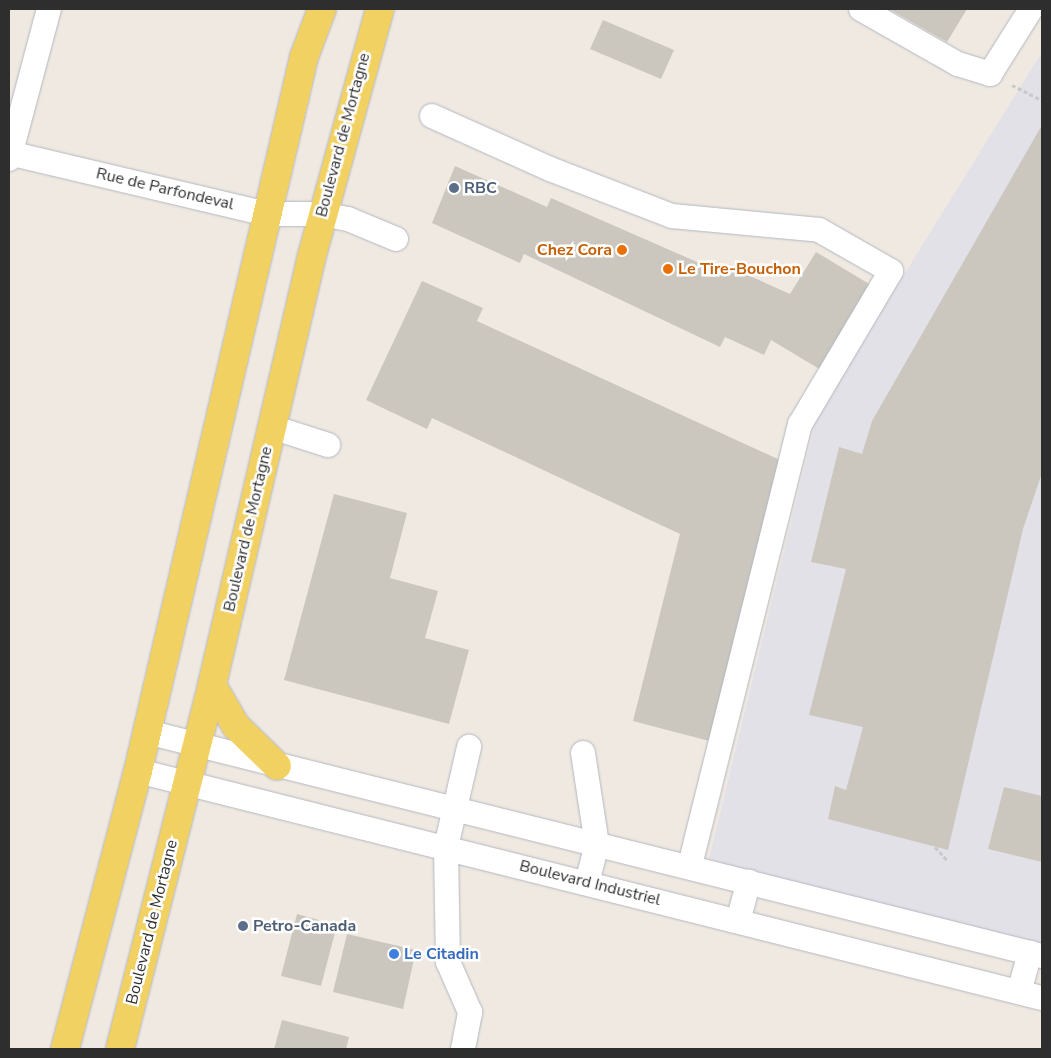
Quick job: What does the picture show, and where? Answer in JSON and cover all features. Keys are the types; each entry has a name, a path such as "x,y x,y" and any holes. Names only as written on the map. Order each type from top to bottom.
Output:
{"main road":[{"path":"65,1049 138,771 304,57 322,9"},
{"name":"Boulevard de Mortagne","path":"120,1049 212,685 322,214 380,9"},
{"path":"212,685 236,726 277,766"}],"street":[{"path":"9,155 49,9"},
{"path":"861,9 958,64 990,74 1031,9"},
{"path":"432,116 550,169 672,216 819,230 891,271 800,424 690,866"},
{"name":"Rue de Parfondeval","path":"9,155 268,214 322,214 348,219 396,239"},
{"path":"272,427 328,445"},
{"path":"147,732 277,766 690,866 1036,955 1019,992"},
{"path":"463,1049 470,1012 448,962 446,847 469,747"},
{"path":"582,753 597,844 587,883"},
{"name":"Boulevard Industriel","path":"138,771 188,782 1042,998"},
{"path":"331,818 340,781"},
{"path":"738,921 749,881"}],"path":[{"path":"990,74 1042,100"},
{"path":"935,847 947,860"}],"shaded area":[{"path":"1042,52 1042,951 709,859 817,415"}],"building":[{"path":"889,9 967,9 947,42"},
{"path":"603,20 674,50 661,79 590,49"},
{"path":"1042,125 1042,473 1023,529 948,850 828,819 835,786 846,790 863,727 809,715 846,569 811,562 839,447 862,454 872,421"},
{"path":"455,166 547,207 551,198 729,276 732,268 790,294 816,252 871,285 821,370 771,340 764,355 725,337 720,347 524,254 520,263 432,223"},
{"path":"422,281 483,308 477,321 782,461 713,742 633,721 680,534 432,418 427,429 366,400"},
{"path":"334,494 407,513 390,578 438,591 425,638 469,650 449,724 284,680"},
{"path":"1004,787 1042,796 1042,862 988,849"},
{"path":"297,914 337,925 321,986 281,976"},
{"path":"347,934 416,950 403,1009 333,992"},
{"path":"282,1020 349,1037 346,1049 274,1049"}],"place":[{"name":"RBC","path":"454,188"},
{"name":"Chez Cora","path":"622,250"},
{"name":"Le Tire-Bouchon","path":"668,269"},
{"name":"Petro-Canada","path":"243,926"},
{"name":"Le Citadin","path":"394,954"}]}
